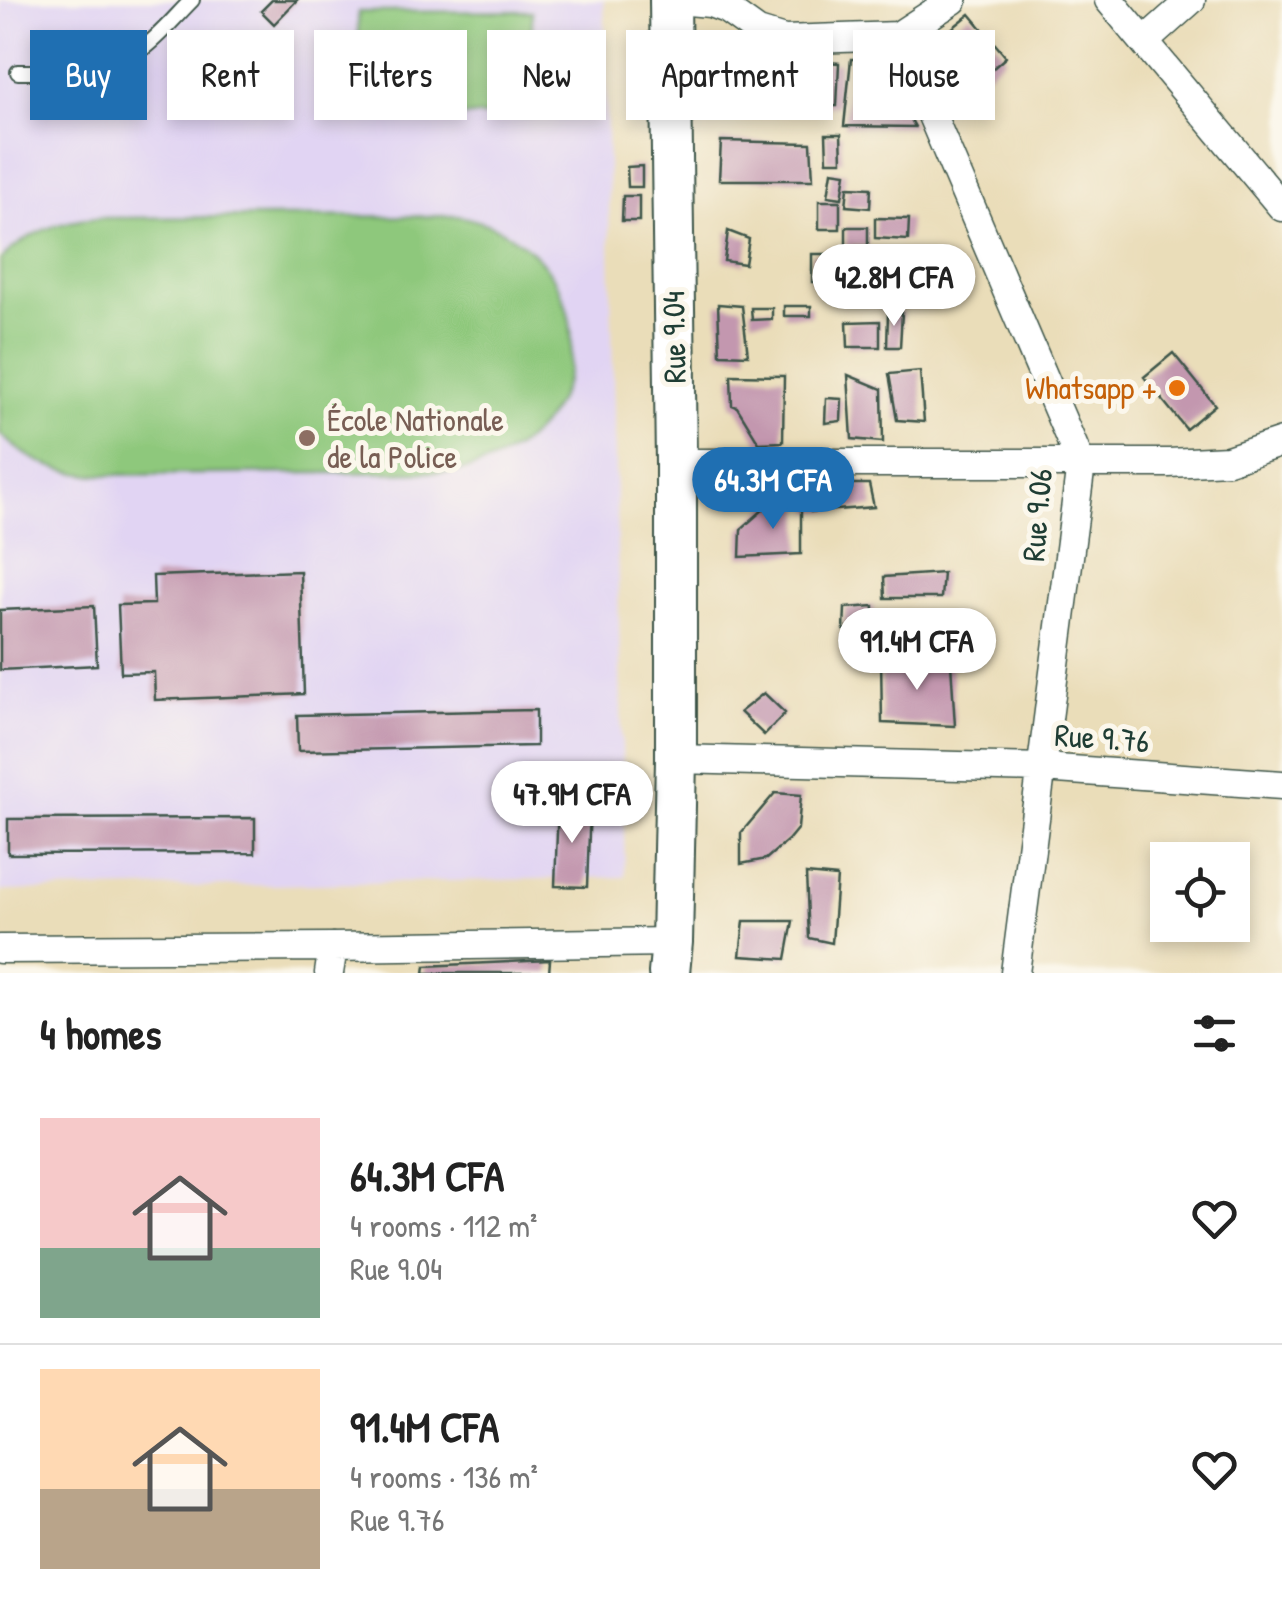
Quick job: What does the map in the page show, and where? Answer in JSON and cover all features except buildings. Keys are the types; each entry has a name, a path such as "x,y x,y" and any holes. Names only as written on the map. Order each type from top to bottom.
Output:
{"main road":[{"name":"Rue 9.04","path":"671,957 676,759 674,0"}],"street":[{"path":"674,0 726,8 758,32 784,40 853,38"},
{"path":"907,30 952,0"},
{"path":"1109,0 1282,207"},
{"path":"1145,41 1191,0"},
{"name":"Rue 9.06","path":"934,120 1081,464 1016,973"},
{"path":"676,463 1081,464 1228,460 1282,442"},
{"name":"Rue 9.76","path":"676,759 1043,768 1282,785"},
{"path":"0,950 331,960 671,957"}],"lane":[{"path":"18,72 73,72 109,65 145,47 192,0"}],"shaded area":[{"name":"École Nationale de la Police","path":"0,0 604,0 605,30 487,30 487,120 606,120 606,84 625,877 0,891"}],"green space":[{"path":"532,11 532,30 487,30 487,116 467,116 467,30 358,30 358,12"},
{"path":"458,216 509,235 545,266 565,304 572,347 563,389 540,427 502,456 451,472 90,475 41,462 0,434 0,260 33,235 57,225 97,218"}],"place":[{"name":"Whatsapp +","path":"1177,388"},
{"name":"École Nationale de la Police","path":"307,438"}]}
